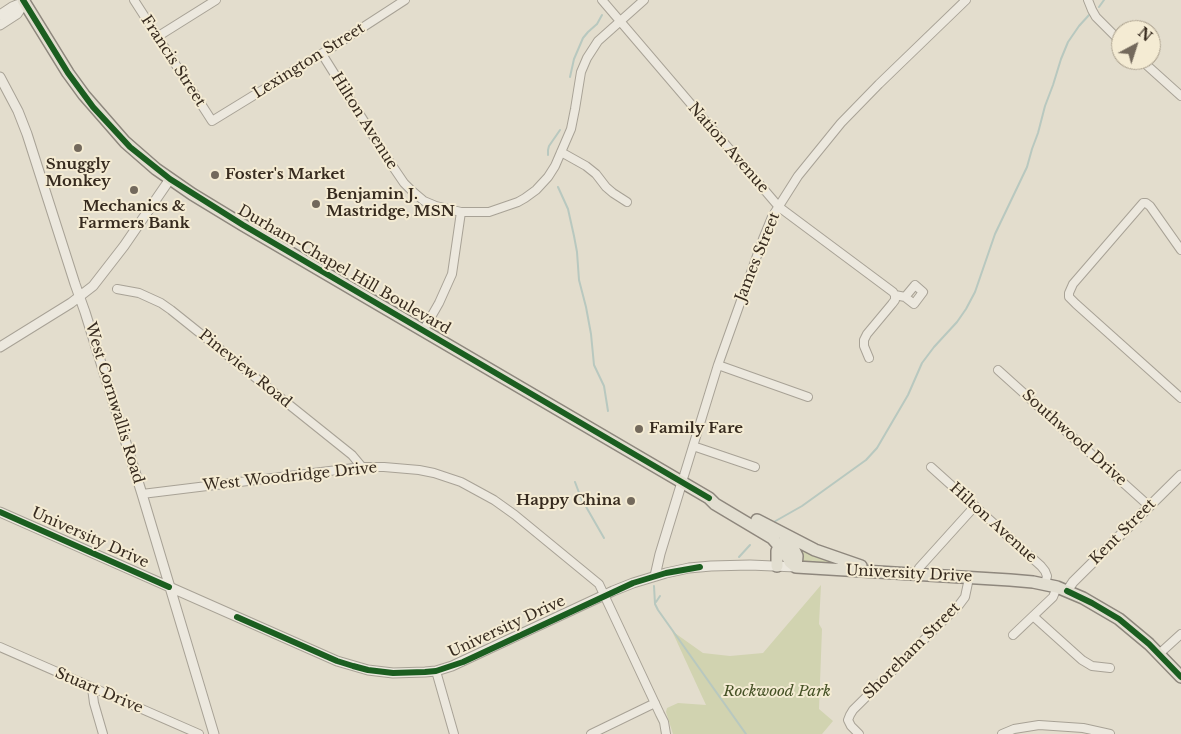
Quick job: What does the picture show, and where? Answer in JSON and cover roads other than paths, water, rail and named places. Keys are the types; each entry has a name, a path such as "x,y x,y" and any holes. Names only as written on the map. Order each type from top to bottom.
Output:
{"main road":[{"name":"Durham-Chapel Hill Boulevard","path":"25,1 68,74 93,107 130,146 156,169 243,225 709,498 715,504 774,540 796,567"},
{"path":"709,498 721,500 780,533 828,556 879,572"},
{"path":"780,533 797,556 796,567"},
{"path":"777,566 779,546"},
{"name":"University Drive","path":"796,567 1025,581 1045,584 1062,589 1092,603 1119,619 1142,637 1181,677"}],"street":[{"name":"Francis Street","path":"134,0 212,122"},
{"path":"157,37 216,0"},
{"name":"Lexington Street","path":"212,122 405,0"},
{"name":"Nation Avenue","path":"602,0 779,207 896,295"},
{"name":"Hilton Avenue","path":"322,54 387,158 411,190 428,203 436,206 461,212 489,212 518,202 544,182 555,166 573,122 583,65 598,41 644,0"},
{"name":"James Street","path":"655,576 660,554 718,365 772,217 802,170 841,123 966,0"},
{"path":"1088,0 1096,17 1111,32"},
{"path":"0,15 25,1"},
{"path":"0,25 17,14 25,1"},
{"path":"1152,70 1181,96"},
{"name":"West Cornwallis Road","path":"0,77 27,134 80,296 214,734"},
{"path":"561,152 590,168 606,187 627,202"},
{"path":"0,347 93,286 170,179"},
{"path":"1181,250 1154,210 1146,203 1143,203 1073,284 1069,293 1076,304 1181,398"},
{"path":"423,331 439,303 452,274 461,212"},
{"name":"Pineview Road","path":"117,290 150,298 170,310 352,455 362,467"},
{"path":"869,358 864,346 866,334 892,304 896,295 905,297"},
{"path":"718,365 808,397"},
{"name":"Southwood Drive","path":"998,370 1150,506"},
{"path":"693,446 755,466"},
{"name":"West Woodridge Drive","path":"142,494 362,467 419,470 449,478 474,488 503,506 537,532 599,584 664,722 666,734"},
{"name":"Hilton Avenue","path":"931,467 1041,566 1047,576 1045,584"},
{"name":"Kent Street","path":"1013,635 1062,589 1073,582 1181,475"},
{"path":"916,574 919,568 975,506"},
{"name":"University Drive","path":"0,512 332,658 368,670 405,674 436,671 463,662 604,595 655,576 689,568 711,566 796,567"},
{"name":"Shoreham Street","path":"859,734 850,726 848,720 853,710 962,601 967,592 969,578"},
{"path":"1033,616 1082,660 1092,666 1110,668"},
{"path":"1160,654 1181,634"},
{"name":"Stuart Drive","path":"0,647 199,734"},
{"path":"436,671 454,734"},
{"path":"92,688 94,703 103,734"},
{"path":"591,734 655,703"},
{"path":"1002,734 1014,729 1039,725 1083,728 1110,734"}],"waterway":[{"path":"1099,7 1104,0"},
{"path":"570,77 574,59 583,38 597,24 602,15"},
{"path":"772,523 802,506 866,460 877,448 908,395 922,363 966,309 975,292 995,234 1027,167 1045,106 1068,42 1089,15"},
{"path":"548,155 549,146 560,130"},
{"path":"558,187 568,209 577,252 579,280 591,334 594,365 604,386 608,411"},
{"path":"575,482 581,498 604,538"},
{"path":"739,557 750,545"},
{"path":"654,586 655,604 658,610 746,734"},
{"path":"656,602 660,596"}],"place":[{"name":"Snuggly Monkey","path":"78,148"},
{"name":"Foster's Market","path":"215,175"},
{"name":"Mechanics & Farmers Bank","path":"134,190"},
{"name":"Benjamin J. Mastridge, MSN","path":"316,204"},
{"name":"Family Fare","path":"639,429"},
{"name":"Happy China","path":"631,501"}],"park label":[{"name":"Rockwood Park","path":"777,692"}]}
